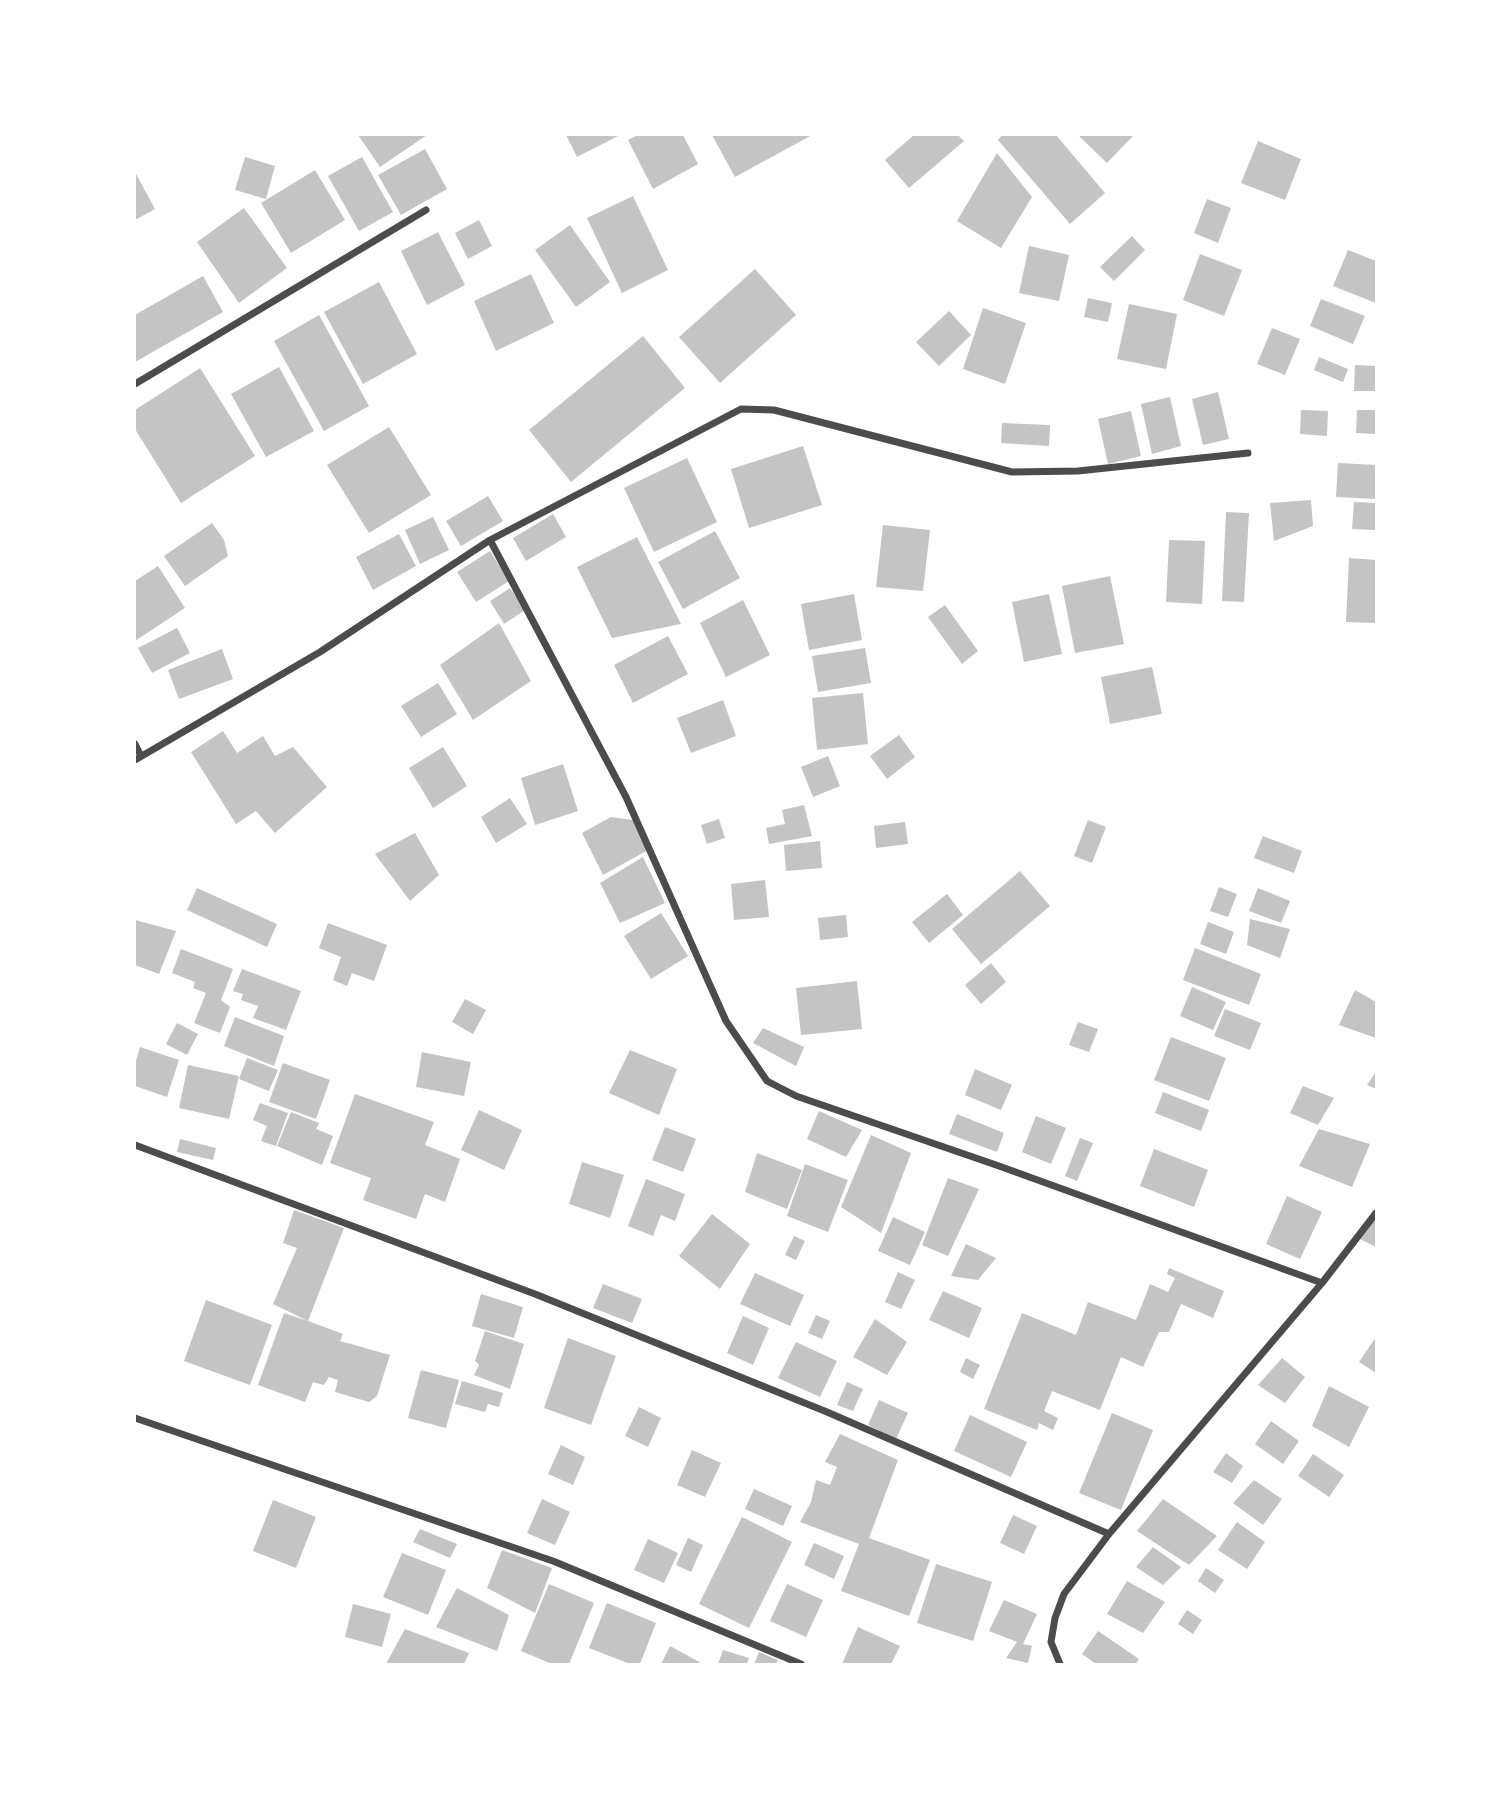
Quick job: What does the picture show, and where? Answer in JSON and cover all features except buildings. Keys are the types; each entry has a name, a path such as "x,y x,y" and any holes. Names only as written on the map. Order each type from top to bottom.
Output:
{"street":[{"path":"135,384 426,210"},
{"path":"135,744 138,758 320,652 490,540 741,409 774,410 1013,472 1078,471 1248,453"},
{"path":"490,540 626,797 726,1021 767,1081 796,1097 999,1166 1322,1283"},
{"path":"135,1145 548,1299 827,1412 1109,1534"},
{"path":"1060,1664 1051,1642 1055,1618 1064,1594 1109,1534 1322,1283 1376,1213"},
{"path":"135,1418 553,1561 801,1664"}]}
